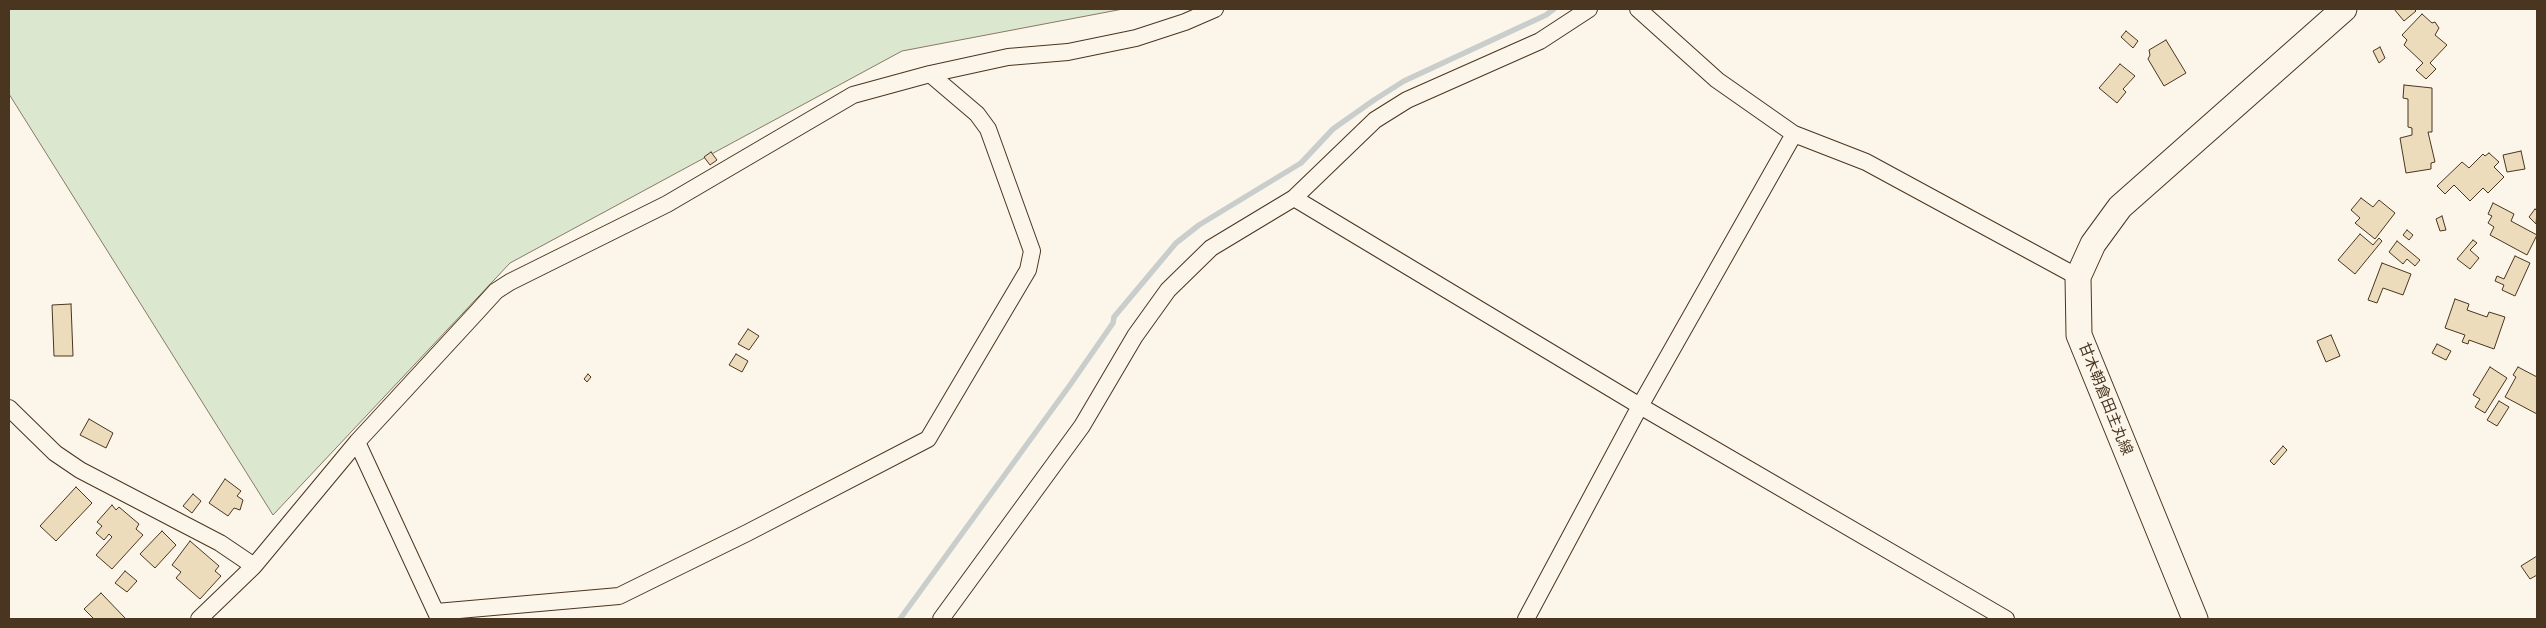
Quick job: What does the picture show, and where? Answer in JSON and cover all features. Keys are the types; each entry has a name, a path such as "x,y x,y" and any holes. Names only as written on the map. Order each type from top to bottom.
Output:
{"main road":[{"name":"甘木朝倉田主丸線","path":"2194,619 2079,335 2078,276 2093,244 2120,206 2344,9"}],"street":[{"path":"200,619 254,566 357,442 496,291 667,204 853,95 930,74 1008,57 1068,52 1136,38 1185,22 1215,9"},
{"path":"942,619 1082,426 1135,336 1168,290 1211,248 1294,198 1374,120 1407,100 1540,41 1589,9"},
{"path":"1638,9 1717,80 1794,134 1866,162 2078,276"},
{"path":"357,442 437,616 619,596 748,533 928,439 1028,270 1032,251 988,129 977,114 930,74"},
{"path":"1526,619 1640,406 1794,134"},
{"path":"1294,198 1640,406 2006,619"},
{"path":"9,408 55,453 80,470 220,543 254,566"}],"green space":[{"path":"9,9 1123,9 902,51 510,263 273,515 9,94"}],"building":[{"path":"2394,9 2414,9 2416,11 2404,21"},
{"path":"2422,14 2432,23 2435,22 2439,28 2435,35 2447,45 2430,63 2436,69 2426,79 2416,70 2423,63 2404,45 2407,40 2402,35"},
{"path":"2126,31 2138,41 2133,48 2121,37"},
{"path":"2166,40 2186,73 2164,86 2148,59 2150,55 2149,50"},
{"path":"2380,47 2385,58 2379,63 2373,51"},
{"path":"2120,64 2135,76 2123,89 2126,92 2117,103 2099,88"},
{"path":"2404,85 2432,88 2432,132 2428,132 2435,162 2431,163 2431,169 2406,173 2400,138 2412,135 2412,128 2408,127 2408,99 2403,98"},
{"path":"2521,151 2525,169 2507,172 2503,155"},
{"path":"711,152 717,160 710,165 704,157"},
{"path":"2489,153 2499,162 2494,167 2504,177 2488,193 2483,188 2470,201 2454,185 2445,194 2437,186 2462,162 2469,168 2483,154 2485,156"},
{"path":"2361,198 2373,207 2379,200 2395,213 2375,239 2355,223 2360,218 2351,210"},
{"path":"2493,203 2514,214 2511,221 2537,235 2527,255 2490,235 2494,227 2488,223 2492,216 2488,214"},
{"path":"2535,209 2537,211 2536,224 2529,217"},
{"path":"2442,216 2446,230 2440,231 2436,219"},
{"path":"2407,230 2413,235 2409,240 2403,235"},
{"path":"2360,234 2373,245 2379,238 2382,241 2355,274 2338,260"},
{"path":"2473,240 2477,243 2470,250 2479,258 2470,269 2457,259"},
{"path":"2397,241 2420,260 2415,266 2407,259 2403,264 2389,252"},
{"path":"2515,256 2530,263 2515,296 2502,290 2504,285 2495,281 2497,276 2504,279"},
{"path":"2382,263 2411,274 2403,295 2383,288 2377,303 2368,300"},
{"path":"2455,299 2469,304 2467,310 2487,317 2489,312 2505,317 2494,349 2469,340 2468,344 2462,342 2465,335 2445,328"},
{"path":"71,304 73,356 54,356 52,305"},
{"path":"748,329 759,336 749,350 738,344"},
{"path":"2331,335 2340,356 2326,362 2317,341"},
{"path":"2437,344 2451,351 2446,360 2432,353"},
{"path":"736,354 748,361 742,372 729,365"},
{"path":"2490,367 2507,378 2485,413 2475,407 2480,399 2473,395"},
{"path":"2518,367 2537,377 2537,414 2505,397 2516,377 2513,375"},
{"path":"588,374 591,377 587,382 584,379"},
{"path":"2499,401 2509,407 2497,426 2487,420"},
{"path":"89,419 113,433 106,448 80,435"},
{"path":"2283,446 2287,450 2274,465 2270,461"},
{"path":"225,479 241,491 237,496 243,500 240,510 234,508 228,516 209,503"},
{"path":"76,487 92,503 56,541 40,526"},
{"path":"193,494 201,501 192,513 183,506"},
{"path":"112,505 116,510 119,507 139,524 136,529 143,535 112,569 96,555 112,537 109,534 104,540 96,533 102,526 97,522"},
{"path":"162,531 176,545 155,568 140,554"},
{"path":"190,541 219,566 215,571 221,576 200,599 176,578 181,572 172,565"},
{"path":"2537,556 2537,575 2530,579 2521,566"},
{"path":"125,571 137,581 127,592 115,583"},
{"path":"101,593 126,619 94,619 84,609"}],"waterway":[{"path":"900,619 1070,385 1113,323 1114,317 1176,243 1199,225 1301,163 1333,129 1404,81 1546,15 1554,9"}]}
